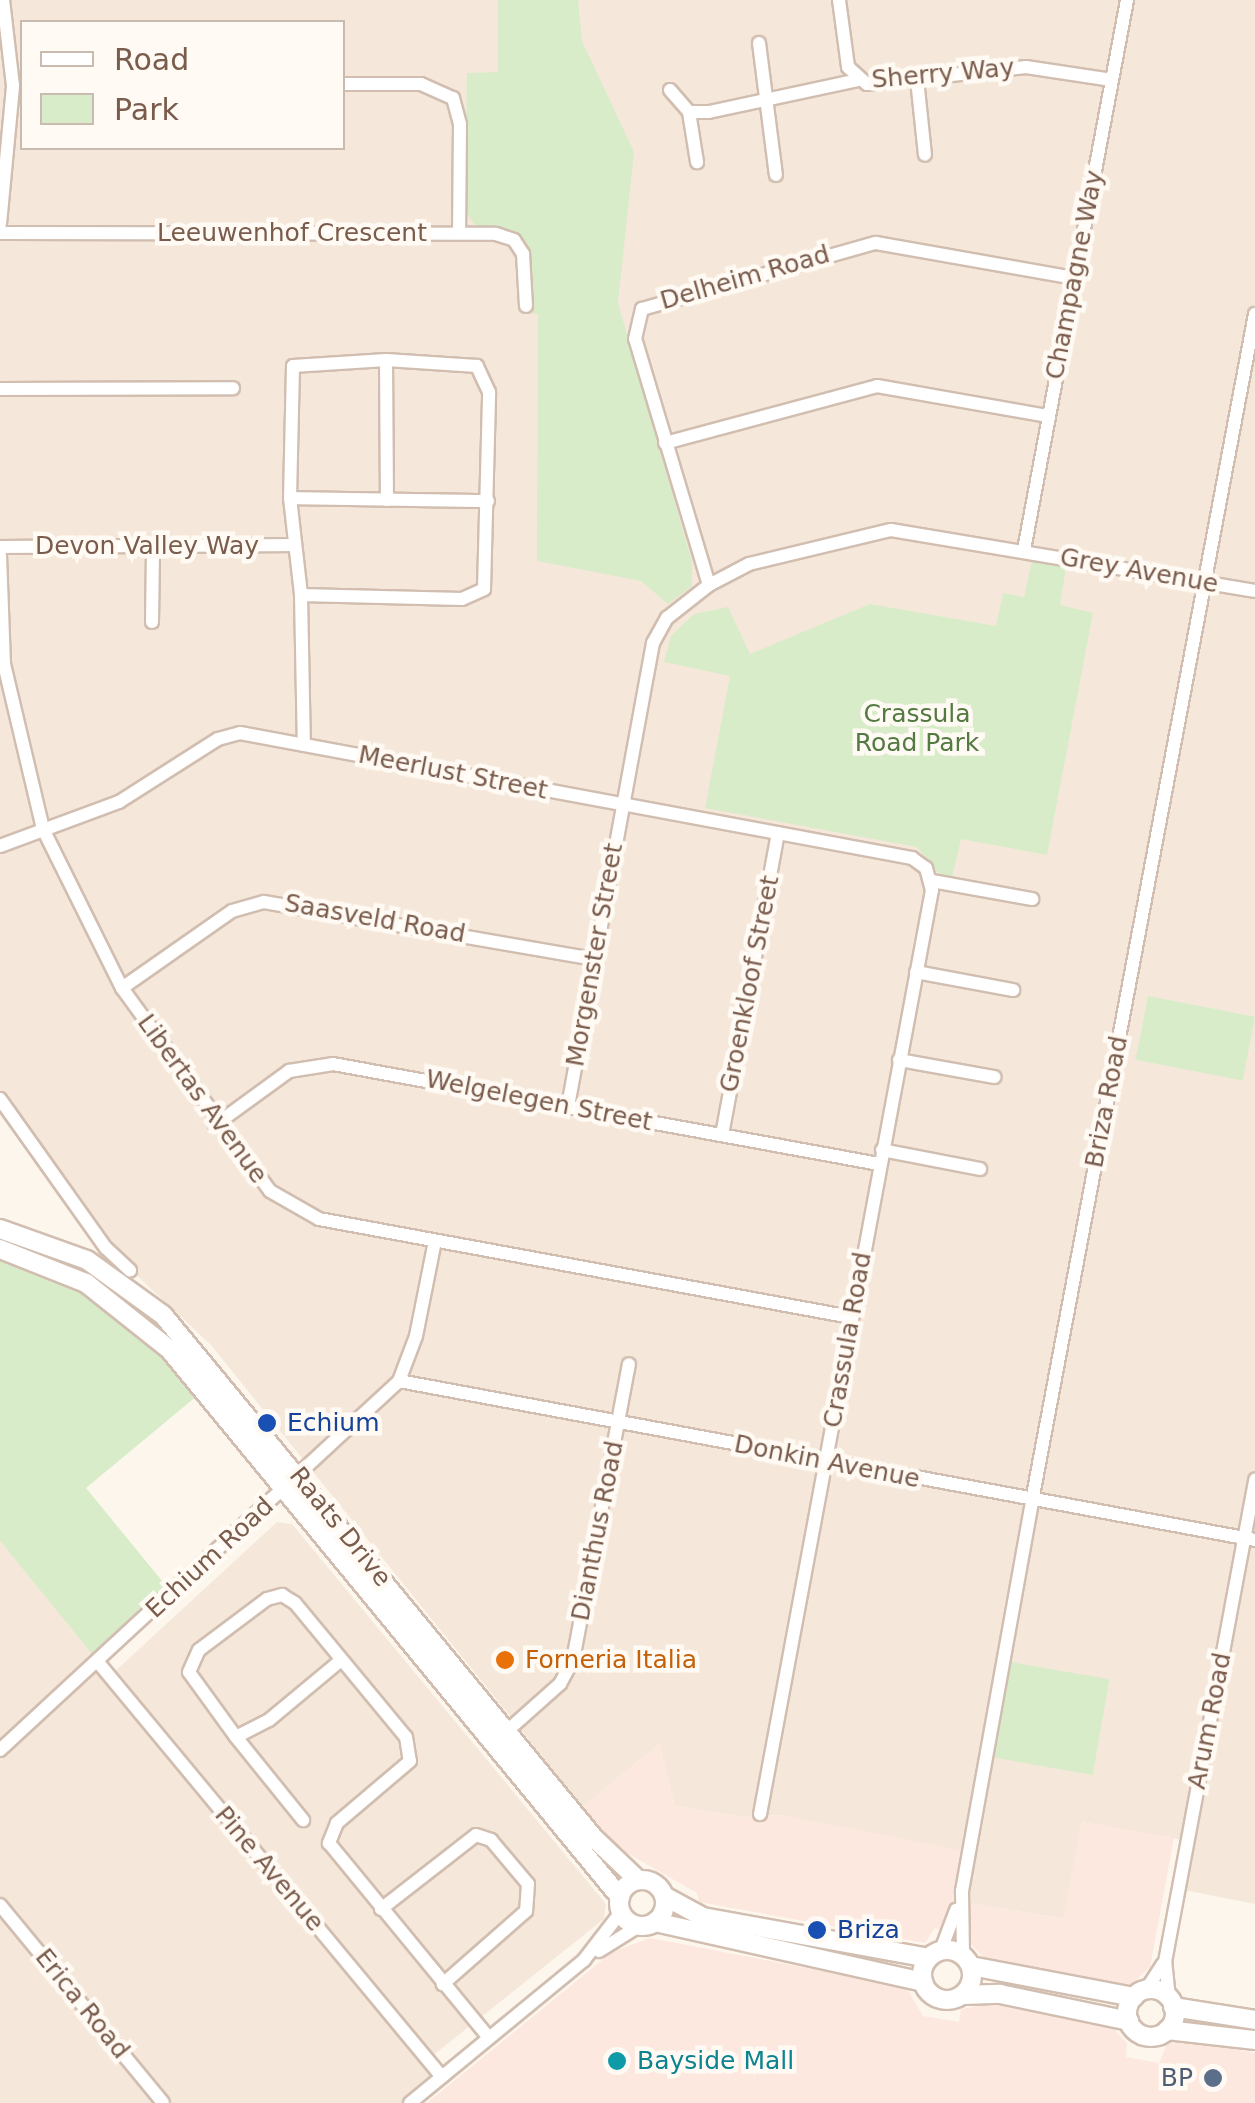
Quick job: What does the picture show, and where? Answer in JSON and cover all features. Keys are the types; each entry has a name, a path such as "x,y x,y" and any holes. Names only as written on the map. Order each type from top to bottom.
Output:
{"street":[{"path":"0,224 18,86 3,0"},
{"name":"Sherry Way","path":"839,0 846,55 854,82 878,85 1038,67 1112,80"},
{"name":"Champagne Way","path":"1024,550 1127,0"},
{"path":"759,42 776,175"},
{"path":"917,79 926,155"},
{"path":"689,112 854,82"},
{"path":"345,84 434,86 453,98 460,124 458,233"},
{"path":"670,90 689,112 697,162"},
{"name":"Leeuwenhof Crescent","path":"0,232 458,233 514,240 523,254 526,306"},
{"name":"Delheim Road","path":"709,584 665,444 634,325 651,304 876,242 1075,278"},
{"name":"Briza Road","path":"935,1954 962,1892 1255,314"},
{"path":"386,360 386,500"},
{"path":"302,595 474,596 488,580 488,392 482,370 464,362 386,360 294,366 290,498 302,595 304,744"},
{"path":"665,444 877,386 1048,416"},
{"path":"0,390 233,388"},
{"path":"290,498 488,501"},
{"name":"Grey Avenue","path":"709,584 749,564 878,530 1024,550 1255,591"},
{"name":"Devon Valley Way","path":"0,546 294,545"},
{"path":"152,622 153,547"},
{"name":"Libertas Avenue","path":"0,556 4,664 43,829 122,988 215,1125 286,1205 319,1218 851,1317"},
{"name":"Morgenster Street","path":"568,1106 653,643 667,618 709,584"},
{"name":"Meerlust Street","path":"0,846 119,802 230,735 304,744 912,858 926,868 932,882"},
{"name":"Groenkloof Street","path":"722,1134 778,833"},
{"path":"932,882 1032,898"},
{"name":"Crassula Road","path":"760,1814 932,882"},
{"name":"Saasveld Road","path":"122,988 232,911 264,902 593,958"},
{"path":"916,972 1013,990"},
{"path":"899,1060 994,1077"},
{"name":"Welgelegen Street","path":"215,1125 272,1080 321,1064 722,1134 980,1169"},
{"path":"0,1099 106,1248 130,1270"},
{"name":"Raats Drive","path":"0,1229 87,1260 148,1302 620,1904 647,1924"},
{"name":"Echium Road","path":"0,1750 399,1382 416,1336 435,1240"},
{"name":"Raats Drive","path":"0,1249 73,1276 132,1313 292,1482 507,1731 609,1856 638,1880 654,1884 664,1896"},
{"name":"Dianthus Road","path":"507,1731 560,1684 573,1660 629,1364"},
{"name":"Donkin Avenue","path":"399,1382 1250,1539"},
{"name":"Arum Road","path":"1171,2002 1164,1962 1250,1539 1255,1479"},
{"path":"303,1820 195,1685 190,1664 267,1598 282,1594 296,1603 412,1749 406,1766 329,1836 381,1910 489,2038"},
{"name":"Pine Avenue","path":"97,1661 442,2077"},
{"path":"236,1737 269,1720 340,1661"},
{"path":"381,1910 476,1835 490,1840 528,1884 526,1911 443,1984"},
{"path":"584,1960 638,1880"},
{"name":"Briza Road","path":"962,1892 967,1960"},
{"path":"410,2103 584,1960 647,1924 664,1896 703,1918 935,1954 1140,1993 1255,2020"},
{"name":"Erica Road","path":"0,1905 163,2103"},
{"path":"647,1924 923,1982 938,1998 1000,1994 1128,2021 1145,2036 1168,2030 1255,2040"},
{"path":"923,1982 935,1954"},
{"path":"963,1995 967,1960"},
{"name":"Arum Road","path":"1140,1993 1164,1962"},
{"path":"1128,2021 1140,1993"},
{"path":"1168,2030 1171,2002"}],"shaded area":[{"path":"0,0 1255,0 1255,1904 1179,1889 1188,1841 1082,1822 1064,1919 961,1902 782,1815 741,1817 675,1806 659,1744 583,1807 211,1345 118,1258 0,1094"},
{"path":"277,1522 292,1524 606,1904 604,1919 426,2061 439,2078 408,2103 0,2103 0,1541 111,1675"},
{"path":"659,1744 675,1806 741,1817 782,1815 970,1852 961,1902 1063,1919 1082,1822 1174,1838 1150,1967 1132,1984 1116,1985 986,1960 968,1941 935,1928 925,1943 699,1902 697,1893 620,1849 583,1807"},
{"path":"650,1938 906,1987 923,2016 959,2022 961,2009 991,2004 1112,2027 1127,2043 1126,2057 1159,2063 1170,2037 1255,2053 1255,2103 427,2103 612,1952"}],"green space":[{"path":"498,0 578,0 582,41 634,152 618,303 692,562 692,586 668,604 641,581 537,561 538,314 531,313 531,258 514,234 476,227 465,211 467,73 498,72"},
{"name":"Crassula Road Park","path":"1032,561 1066,567 1060,605 1093,613 1047,855 961,839 952,878 940,875 917,847 705,808 730,676 664,662 671,636 694,614 728,607 750,654 870,604 996,626 1003,593 1024,597"},
{"path":"1148,996 1255,1017 1243,1081 1136,1060"},
{"path":"0,1258 91,1295 162,1353 198,1395 86,1488 167,1587 93,1655 0,1541"},
{"path":"1011,1662 1109,1679 1093,1775 994,1758"}],"place":[{"name":"Echium","path":"267,1423"},
{"name":"Forneria Italia","path":"505,1660"},
{"name":"Briza","path":"817,1930"},
{"name":"Bayside Mall","path":"617,2061"},
{"name":"BP","path":"1213,2078"}]}
